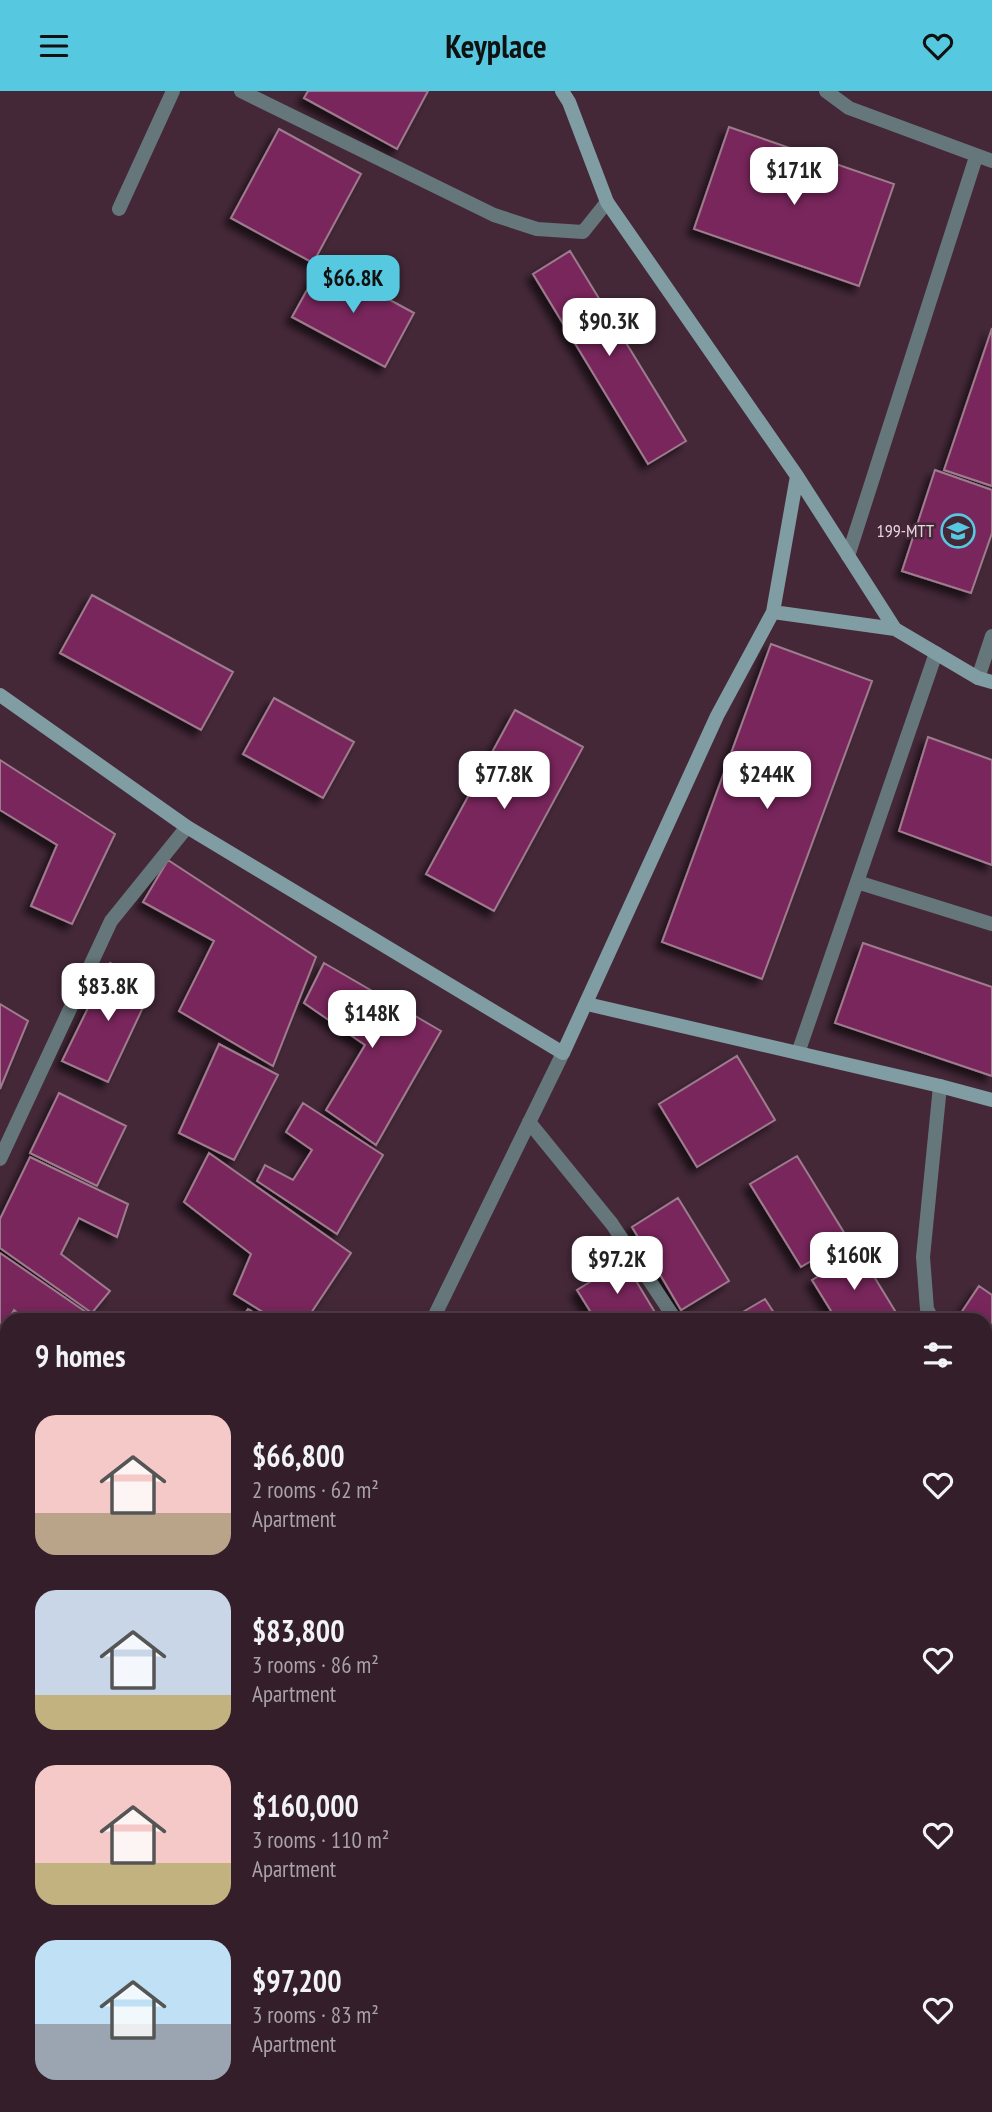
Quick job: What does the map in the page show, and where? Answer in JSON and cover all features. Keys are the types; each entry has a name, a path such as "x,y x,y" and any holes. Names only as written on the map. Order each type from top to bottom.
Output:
{"street":[{"path":"119,209 173,91"},
{"path":"242,91 494,215 537,229 583,232 607,202"},
{"path":"562,91 569,102 607,202 797,476 895,629"},
{"path":"826,91 849,109 992,162"},
{"path":"848,556 976,157"},
{"path":"436,1313 564,1053 717,716 773,612 797,476"},
{"path":"773,612 895,629 985,680 992,636"},
{"path":"798,1053 936,653"},
{"path":"0,695 187,827 564,1053"},
{"path":"0,1159 111,921 187,827"},
{"path":"857,882 992,924"},
{"path":"587,1004 992,1100"},
{"path":"929,1313 923,1257 940,1086"},
{"path":"529,1122 612,1224 671,1313"}],"building":[{"path":"308,91 428,91 397,149 304,98"},
{"path":"729,127 894,184 859,286 694,229"},
{"path":"279,129 361,174 313,263 231,218"},
{"path":"570,251 686,441 648,464 533,274"},
{"path":"322,263 414,313 385,367 292,317"},
{"path":"992,328 992,486 944,470"},
{"path":"935,470 992,490 992,533 971,593 902,571"},
{"path":"92,595 233,672 201,730 60,653"},
{"path":"771,644 872,681 762,979 662,942"},
{"path":"274,698 354,742 323,798 243,754"},
{"path":"515,710 583,747 494,911 426,874"},
{"path":"928,737 992,760 992,865 899,831"},
{"path":"0,760 115,834 72,924 31,906 57,845 0,810"},
{"path":"168,860 316,957 273,1066 179,1011 214,941 143,902"},
{"path":"863,943 992,987 992,1076 835,1023"},
{"path":"110,963 153,986 108,1082 62,1061"},
{"path":"324,963 441,1031 376,1145 326,1110 365,1045 304,1003"},
{"path":"0,1004 28,1021 0,1089"},
{"path":"219,1044 278,1075 234,1160 179,1133"},
{"path":"737,1056 775,1120 697,1167 659,1104"},
{"path":"59,1093 126,1126 97,1186 30,1153"},
{"path":"303,1103 383,1155 337,1234 257,1181 265,1165 293,1180 312,1150 286,1132"},
{"path":"209,1153 351,1253 311,1313 264,1313 234,1294 251,1254 184,1202"},
{"path":"797,1156 848,1239 801,1267 750,1184"},
{"path":"30,1157 128,1204 117,1237 79,1218 61,1254 110,1291 92,1313 0,1248 0,1219"},
{"path":"678,1198 729,1281 681,1310 632,1227"},
{"path":"859,1252 896,1313 832,1313 812,1280"},
{"path":"0,1253 87,1313 18,1313 14,1310 12,1313 0,1313"},
{"path":"624,1261 655,1313 591,1313 577,1290"},
{"path":"979,1286 992,1295 992,1313 961,1313"},
{"path":"765,1299 774,1313 741,1313"}],"place":[{"name":"199-MTT","path":"958,531"}]}
